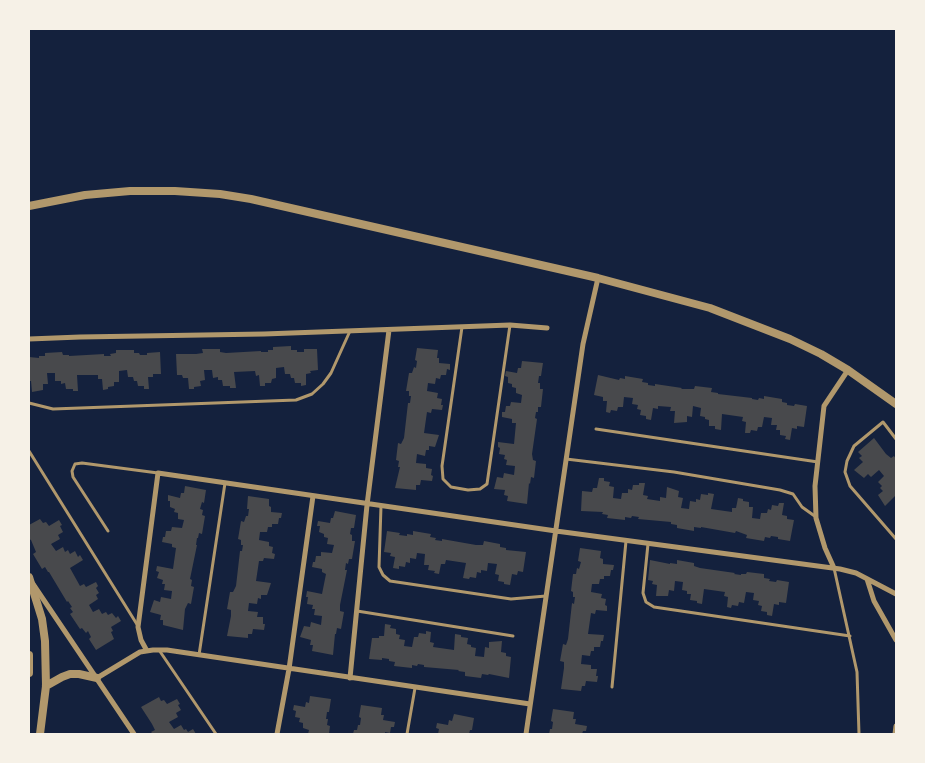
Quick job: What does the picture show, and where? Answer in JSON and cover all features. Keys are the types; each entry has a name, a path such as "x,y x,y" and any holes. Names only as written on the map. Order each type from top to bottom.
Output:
{"street":[{"path":"29,206 85,195 130,191 220,194 251,199 598,278 710,308 751,323 806,347 848,370 896,404"},
{"path":"526,734 583,344 598,278"},
{"path":"29,339 510,325 546,328"},
{"path":"350,678 389,330"},
{"path":"834,568 825,548 816,518 816,486 824,406 848,370"},
{"path":"147,651 141,640 138,627 158,472 368,505 834,568 856,573 896,594"},
{"path":"277,734 289,669 313,496"},
{"path":"29,577 134,734"},
{"path":"29,577 42,619 45,641 46,686 40,734"},
{"path":"867,579 874,602 896,640"},
{"path":"97,678 126,659 147,651 159,650 199,654 530,704"},
{"path":"29,657 29,673"},
{"path":"46,686 70,674 88,675 97,678"},
{"path":"895,734 896,726"}],"lane":[{"path":"462,327 442,466 443,479 451,487 468,490 480,489 487,484 510,325"},
{"path":"29,403 53,409 296,400 312,394 323,384 331,373 350,331"},
{"path":"896,438 883,422 854,446 847,461 845,472 850,486 896,539"},
{"path":"596,429 818,462"},
{"path":"29,451 138,627"},
{"path":"566,459 674,472 780,490 793,494 802,506 816,518"},
{"path":"108,530 73,477 72,471 75,464 82,463 158,472"},
{"path":"199,654 225,483"},
{"path":"381,506 380,567 383,575 390,581 511,599 546,596"},
{"path":"612,687 626,541"},
{"path":"648,544 643,593 646,602 654,607 850,636"},
{"path":"834,568 857,672 859,734"},
{"path":"357,611 513,636"},
{"path":"159,650 216,734"},
{"path":"407,734 415,688"}],"building":[{"path":"291,346 291,350 297,350 297,352 304,352 304,349 317,349 318,370 310,371 311,373 306,374 306,385 301,386 301,383 295,383 294,378 291,378 290,374 285,374 284,367 276,368 276,378 272,379 271,383 265,383 265,386 260,386 259,375 256,376 255,371 234,372 236,388 223,386 222,380 218,380 218,377 213,378 212,370 204,370 205,380 200,381 201,386 194,387 194,389 189,389 188,378 177,375 176,354 203,353 202,349 220,349 220,352 226,353 268,352 268,350 273,350 273,347"},
{"path":"417,348 438,350 437,358 439,358 439,363 450,364 450,370 447,369 446,375 441,375 440,379 436,378 435,384 428,383 427,391 438,393 437,398 442,399 441,405 443,405 442,410 432,409 431,413 427,412 424,433 439,435 435,447 429,446 425,456 417,454 416,463 426,464 426,468 432,469 431,475 433,476 432,481 421,480 420,485 416,485 416,490 395,488 400,467 398,467 399,461 396,460 398,443 401,444 404,438 408,403 410,403 411,396 409,396 409,391 406,391 409,373 412,373 414,367 416,368"},
{"path":"116,350 134,350 134,353 139,353 140,355 160,352 161,374 153,374 153,377 148,377 149,389 144,389 144,386 138,386 137,381 134,381 133,377 128,377 127,370 119,371 119,382 114,382 114,386 103,390 102,379 98,379 98,375 77,375 78,391 66,389 65,383 61,384 61,381 55,381 55,373 47,373 48,384 43,384 43,390 32,392 31,381 29,381 29,357 39,358 39,356 45,356 45,353 62,352 63,355 69,356 104,354 104,356 111,356 110,354 116,353"},
{"path":"522,361 543,363 538,383 540,383 540,389 543,389 541,407 538,407 538,412 536,412 535,418 537,419 532,454 533,460 536,461 534,478 531,477 529,483 527,504 507,501 508,496 504,495 505,490 494,489 497,477 503,478 504,473 514,475 515,466 506,465 505,455 499,454 498,442 514,444 516,423 512,423 512,419 502,417 502,412 505,412 506,406 510,406 511,402 521,403 522,395 516,393 516,388 508,383 508,377 505,376 506,371 517,373 518,368 521,368"},
{"path":"598,375 619,380 620,378 625,379 625,376 643,379 642,382 648,383 648,385 655,386 655,384 681,389 694,389 695,386 712,388 711,392 718,394 758,400 759,398 764,399 764,396 782,399 782,402 787,403 787,405 807,406 804,427 797,426 797,429 792,428 790,440 785,439 786,436 780,435 780,430 776,430 777,425 771,425 772,418 764,417 762,427 758,427 757,431 751,430 750,433 745,433 746,422 742,421 743,417 722,414 721,430 715,429 715,426 709,426 709,420 700,416 701,408 693,406 692,417 687,416 687,422 674,423 675,411 670,411 671,407 658,406 658,409 653,408 651,420 646,419 646,416 640,415 641,410 637,409 638,405 632,404 633,398 624,397 623,407 618,407 617,411 611,410 610,413 606,412 607,401 603,401 603,397 594,395"},
{"path":"874,438 886,454 891,458 894,456 896,459 896,495 885,506 878,495 883,491 880,488 882,486 878,482 884,476 879,470 871,477 868,474 864,478 854,470 863,462 859,458 862,456 858,452"},
{"path":"599,478 604,478 604,481 610,482 609,486 614,487 613,498 621,499 622,493 628,493 628,489 632,490 633,485 639,485 639,483 645,483 643,495 648,496 647,499 660,501 660,497 666,498 667,487 679,491 678,497 683,498 681,508 689,509 690,501 696,502 696,499 700,500 701,494 708,495 708,493 714,494 711,509 732,512 732,508 736,508 738,498 743,499 743,501 749,502 749,507 753,507 752,518 760,519 761,513 767,513 768,509 771,510 772,505 778,506 779,503 784,503 782,515 787,516 787,519 794,520 790,541 771,536 770,538 765,537 764,541 746,538 747,535 736,531 735,533 701,527 694,527 694,531 677,528 677,525 671,524 671,522 638,519 639,517 632,516 631,518 625,517 625,520 607,518 608,515 602,514 603,512 581,511 582,491 592,492 593,488 597,488"},
{"path":"185,486 206,490 204,503 202,502 200,509 203,510 202,515 205,516 202,534 199,533 197,538 190,579 192,580 191,586 194,587 191,604 188,603 185,609 183,630 163,625 163,620 160,620 161,615 150,612 154,600 160,602 161,597 171,599 172,591 164,590 165,584 162,584 163,580 157,578 159,572 156,571 157,566 173,569 176,548 172,547 172,544 162,542 163,537 165,537 166,531 171,531 172,527 182,528 184,520 178,519 178,513 174,512 175,509 170,507 168,495 180,498 181,493 184,493"},
{"path":"248,496 269,499 271,512 282,513 278,524 272,524 272,527 268,527 267,532 260,532 259,540 269,542 269,546 273,547 272,553 275,554 274,559 264,558 263,561 259,561 256,581 271,583 267,595 261,595 261,599 258,598 257,604 249,603 248,611 258,612 257,617 263,617 263,624 265,624 264,630 253,629 252,634 248,634 248,638 227,636 231,610 227,609 230,592 233,592 236,586 240,551 242,551 243,545 241,545 241,540 238,539 241,521 244,522 246,516 248,516"},
{"path":"335,511 356,515 354,528 351,528 350,534 352,535 352,541 355,541 352,559 349,559 348,564 346,563 345,570 347,570 340,605 340,611 344,612 341,629 337,628 335,634 333,655 312,651 313,645 310,645 311,640 300,637 304,626 310,627 311,622 321,625 322,616 314,615 315,609 312,609 313,605 307,604 308,597 306,597 307,591 322,594 326,574 322,572 322,569 312,567 313,562 315,562 316,556 321,556 321,552 332,553 334,545 327,544 328,538 319,532 320,526 317,526 318,521 330,523"},
{"path":"40,519 49,526 59,520 63,532 58,535 60,539 51,544 56,551 63,547 65,552 68,550 70,554 75,551 78,557 80,555 83,560 70,568 80,586 84,584 86,587 96,582 98,586 96,588 99,593 96,595 98,599 89,605 93,612 99,609 102,614 106,612 108,615 112,613 116,618 118,616 121,621 111,627 114,639 96,650 89,639 91,637 88,631 86,633 82,628 80,629 70,614 73,612 70,608 72,607 49,572 45,567 42,569 33,554 36,552 29,539 29,525"},
{"path":"387,531 407,536 407,534 413,535 413,531 431,534 430,537 436,538 435,540 442,541 442,539 476,545 483,545 484,541 500,544 500,547 506,548 506,550 526,552 523,572 518,571 517,575 512,574 510,585 504,584 504,582 498,581 499,575 495,574 497,564 488,563 487,571 481,570 481,573 477,572 476,578 470,577 469,579 463,578 466,563 446,560 445,564 441,564 439,574 428,570 429,565 424,565 425,554 417,553 416,559 410,558 410,563 406,562 405,567 393,568 395,557 390,556 391,553 384,552"},
{"path":"580,548 601,551 600,558 603,559 603,564 614,565 610,576 604,576 604,579 600,579 599,584 592,584 591,592 602,594 601,598 606,599 607,611 596,610 595,614 591,613 588,634 604,635 600,647 594,647 594,651 591,651 590,656 582,655 581,664 591,665 591,669 597,669 596,676 598,676 597,682 586,681 581,691 561,689 564,662 560,661 563,644 566,645 568,639 572,603 574,604 575,597 573,597 573,592 571,591 573,574 576,574 581,562 578,561"},
{"path":"650,560 677,564 677,560 694,563 694,566 700,568 741,575 747,572 764,574 764,578 770,579 769,581 789,582 786,603 779,602 779,605 774,604 772,616 767,615 767,612 761,611 762,606 758,605 759,601 753,600 754,593 746,592 744,603 739,602 738,606 732,605 731,608 727,607 728,597 724,596 725,592 704,589 702,604 690,600 691,594 687,594 687,591 682,590 683,582 675,581 674,591 669,590 668,596 656,596 657,585 652,584 653,581 648,580"},
{"path":"385,624 391,625 390,628 396,629 396,634 400,635 399,639 405,640 404,646 412,647 414,637 418,637 419,633 426,634 426,631 431,632 430,642 434,643 433,647 454,650 455,634 468,638 467,644 476,648 475,656 484,657 485,647 489,648 489,642 502,641 501,652 511,657 509,678 489,674 482,674 481,678 465,676 465,672 459,670 424,667 424,665 418,664 417,666 412,665 412,668 394,666 395,662 389,661 389,659 369,659 372,638 384,636"},
{"path":"310,696 331,699 326,719 328,719 327,725 330,726 329,734 308,734 309,730 303,728 303,723 299,722 300,718 295,717 294,705 305,707 306,702 309,703"},
{"path":"159,697 161,701 164,700 167,704 177,699 180,704 178,705 181,710 176,713 178,717 169,722 174,729 181,725 188,732 193,729 196,734 153,734 151,732 155,730 141,707"},
{"path":"361,705 382,708 381,715 384,715 383,720 395,722 394,727 391,727 390,733 353,734 354,730 357,730 358,725 360,725"},
{"path":"553,709 574,712 573,719 576,719 575,724 587,726 586,731 583,731 582,734 549,734 550,729 552,729"},
{"path":"454,714 474,718 472,730 470,730 469,734 438,734 437,723 448,725 449,720 452,721"}]}
